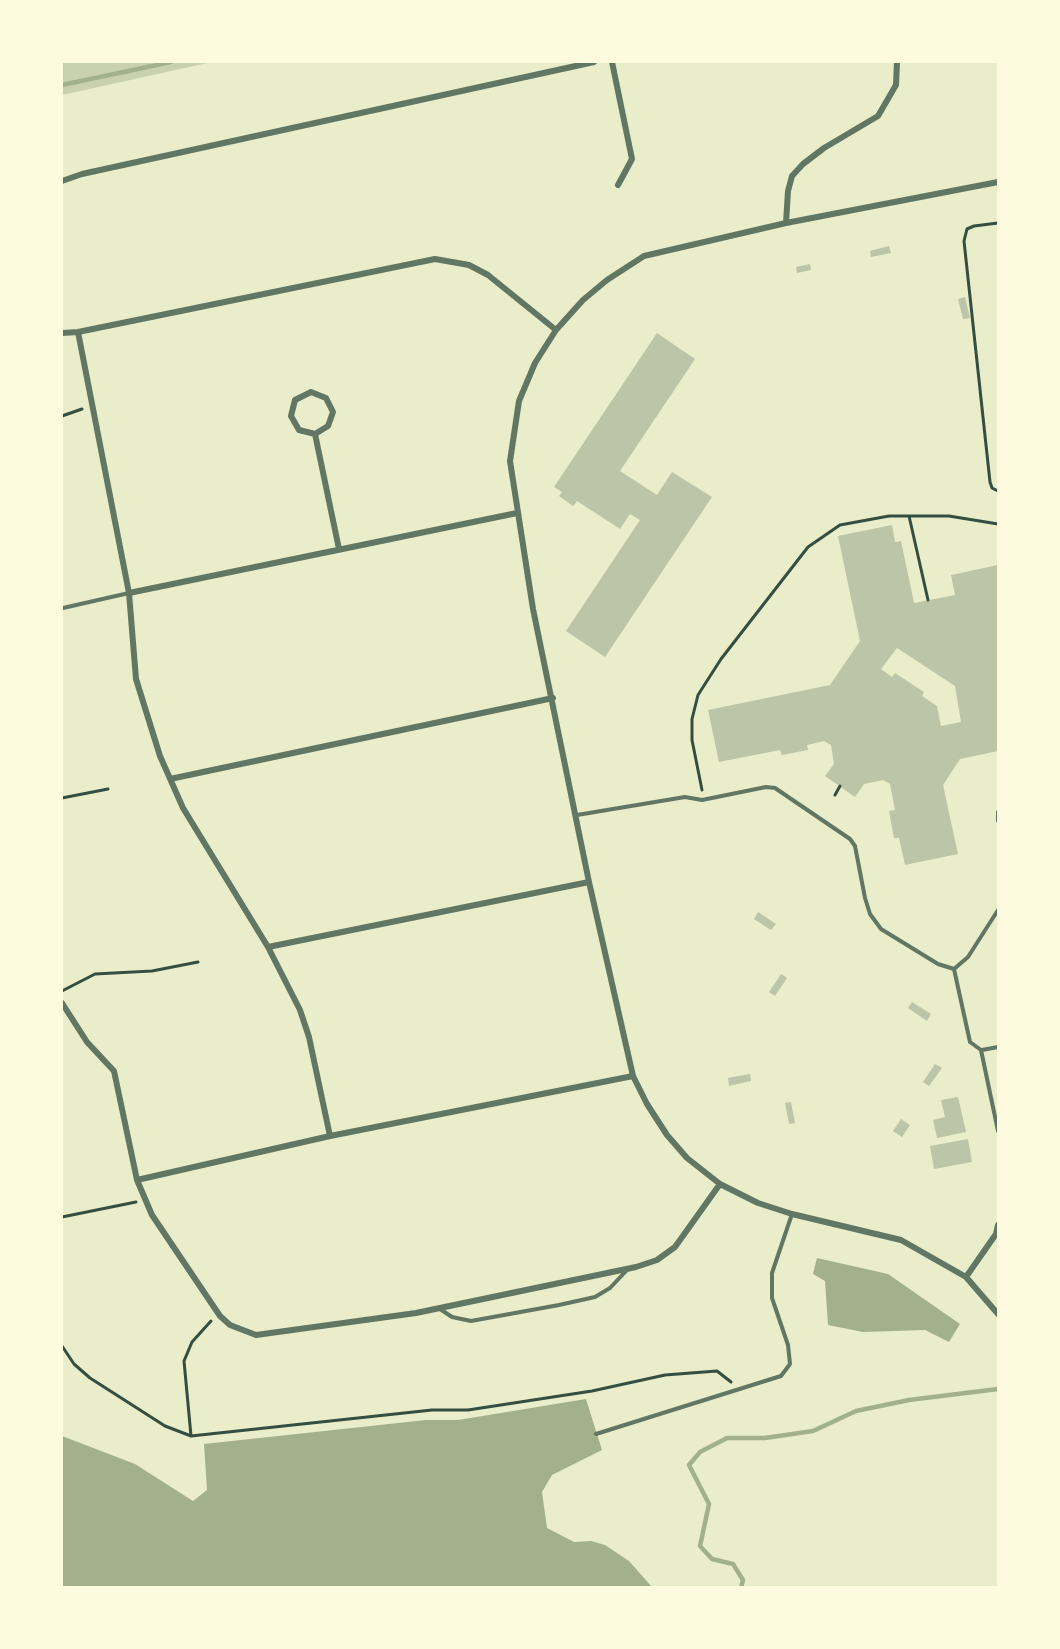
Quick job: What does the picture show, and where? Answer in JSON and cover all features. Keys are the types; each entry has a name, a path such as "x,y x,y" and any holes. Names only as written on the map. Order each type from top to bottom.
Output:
{"street":[{"path":"62,181 82,174 594,62"},
{"path":"612,62 632,159 618,185"},
{"path":"786,223 788,191 792,176 824,148 878,116 896,85 897,62"},
{"path":"999,182 786,223 644,256 606,280 556,330 535,363 519,401 510,461 533,609 589,882 633,1076 667,1135 687,1158 720,1184 759,1203 792,1214 901,1240 966,1277 999,1314"},
{"path":"62,333 78,332 435,259 469,265 488,275 556,330"},
{"path":"78,332 129,593 136,679 160,756 183,808 268,946 300,1010 309,1037 330,1136"},
{"path":"310,392 326,398 333,412 328,426 315,434 299,430 291,416 296,400 310,392"},
{"path":"315,434 339,549"},
{"path":"129,593 518,513"},
{"path":"170,779 553,698"},
{"path":"268,946 589,882"},
{"path":"62,1003 87,1042 114,1071 137,1180 152,1215 218,1314 230,1325 242,1331 271,1335 439,1308 627,1269 657,1260 675,1247 720,1184"},
{"path":"137,1180 330,1136 633,1076"},
{"path":"966,1277 996,1234 999,1225"}],"lane":[{"path":"63,608 129,593"},
{"path":"577,815 685,797 704,800 766,787 775,788 850,839 855,846 864,898 870,914 881,929 938,964 954,969"},
{"path":"999,812 999,821"},
{"path":"954,969 968,957 999,910"},
{"path":"954,969 970,1042 981,1050 999,1131"},
{"path":"981,1050 999,1047"},
{"path":"596,1434 781,1376 790,1364 788,1345 772,1299 772,1274 792,1214"},
{"path":"439,1308 452,1317 471,1321 559,1305 595,1297 610,1288 627,1269"}],"path":[{"path":"999,223 967,229 964,241 990,482 993,488 999,491"},
{"path":"62,416 70,415 93,404"},
{"path":"704,800 692,740 692,719 698,695 721,659 796,561 820,536 840,525 909,516 949,516 999,524"},
{"path":"909,516 928,600"},
{"path":"835,795 840,786"},
{"path":"62,798 108,789"},
{"path":"62,991 95,974 153,971 198,962"},
{"path":"62,1217 145,1200"},
{"path":"191,1436 184,1361 192,1342 218,1314"},
{"path":"62,1346 74,1364 90,1378 165,1426 191,1436 432,1410 468,1410 592,1391 665,1375 717,1371 739,1388"}],"shaded area":[{"path":"62,62 212,62 62,95"},
{"path":"817,1258 888,1274 960,1324 949,1342 925,1330 863,1332 828,1325 825,1281 813,1274"},
{"path":"586,1399 602,1450 552,1475 542,1492 547,1528 574,1542 591,1541 605,1545 629,1561 652,1587 62,1588 62,1436 135,1464 193,1501 207,1490 204,1444 426,1420 458,1420"}],"building":[{"path":"889,246 891,253 871,257 870,251"},
{"path":"810,264 811,270 797,273 796,267"},
{"path":"965,297 970,318 963,319 958,299"},
{"path":"657,333 695,359 620,471 657,495 672,472 712,497 605,657 566,631 640,520 630,514 620,529 577,501 573,506 559,496 562,492 554,487"},
{"path":"892,525 895,542 901,541 914,603 955,595 951,575 998,565 998,751 960,759 943,785 958,854 905,865 899,838 894,838 889,811 895,810 890,784 883,780 864,784 855,797 825,776 834,764 831,745 824,741 807,745 808,750 782,755 780,750 719,762 708,710 830,685 860,641 838,536","holes":["897,648 955,686 961,722 941,726 937,706 922,696 924,692 895,673 892,677 881,669"]},
{"path":"758,912 776,924 771,930 754,919"},
{"path":"781,974 787,978 775,996 769,992"},
{"path":"912,1002 931,1014 927,1021 908,1008"},
{"path":"935,1064 942,1068 929,1086 923,1082"},
{"path":"750,1074 751,1081 729,1086 728,1078"},
{"path":"958,1097 966,1132 937,1138 933,1120 945,1117 941,1100"},
{"path":"791,1102 795,1123 789,1124 785,1103"},
{"path":"901,1119 910,1125 902,1137 893,1131"},
{"path":"968,1139 972,1162 934,1169 930,1146"}],"waterway":[{"path":"62,85 171,62"},
{"path":"741,1588 743,1580 733,1564 712,1559 700,1546 709,1504 689,1465 700,1452 727,1438 765,1438 813,1431 856,1411 909,1400 998,1389"}]}
